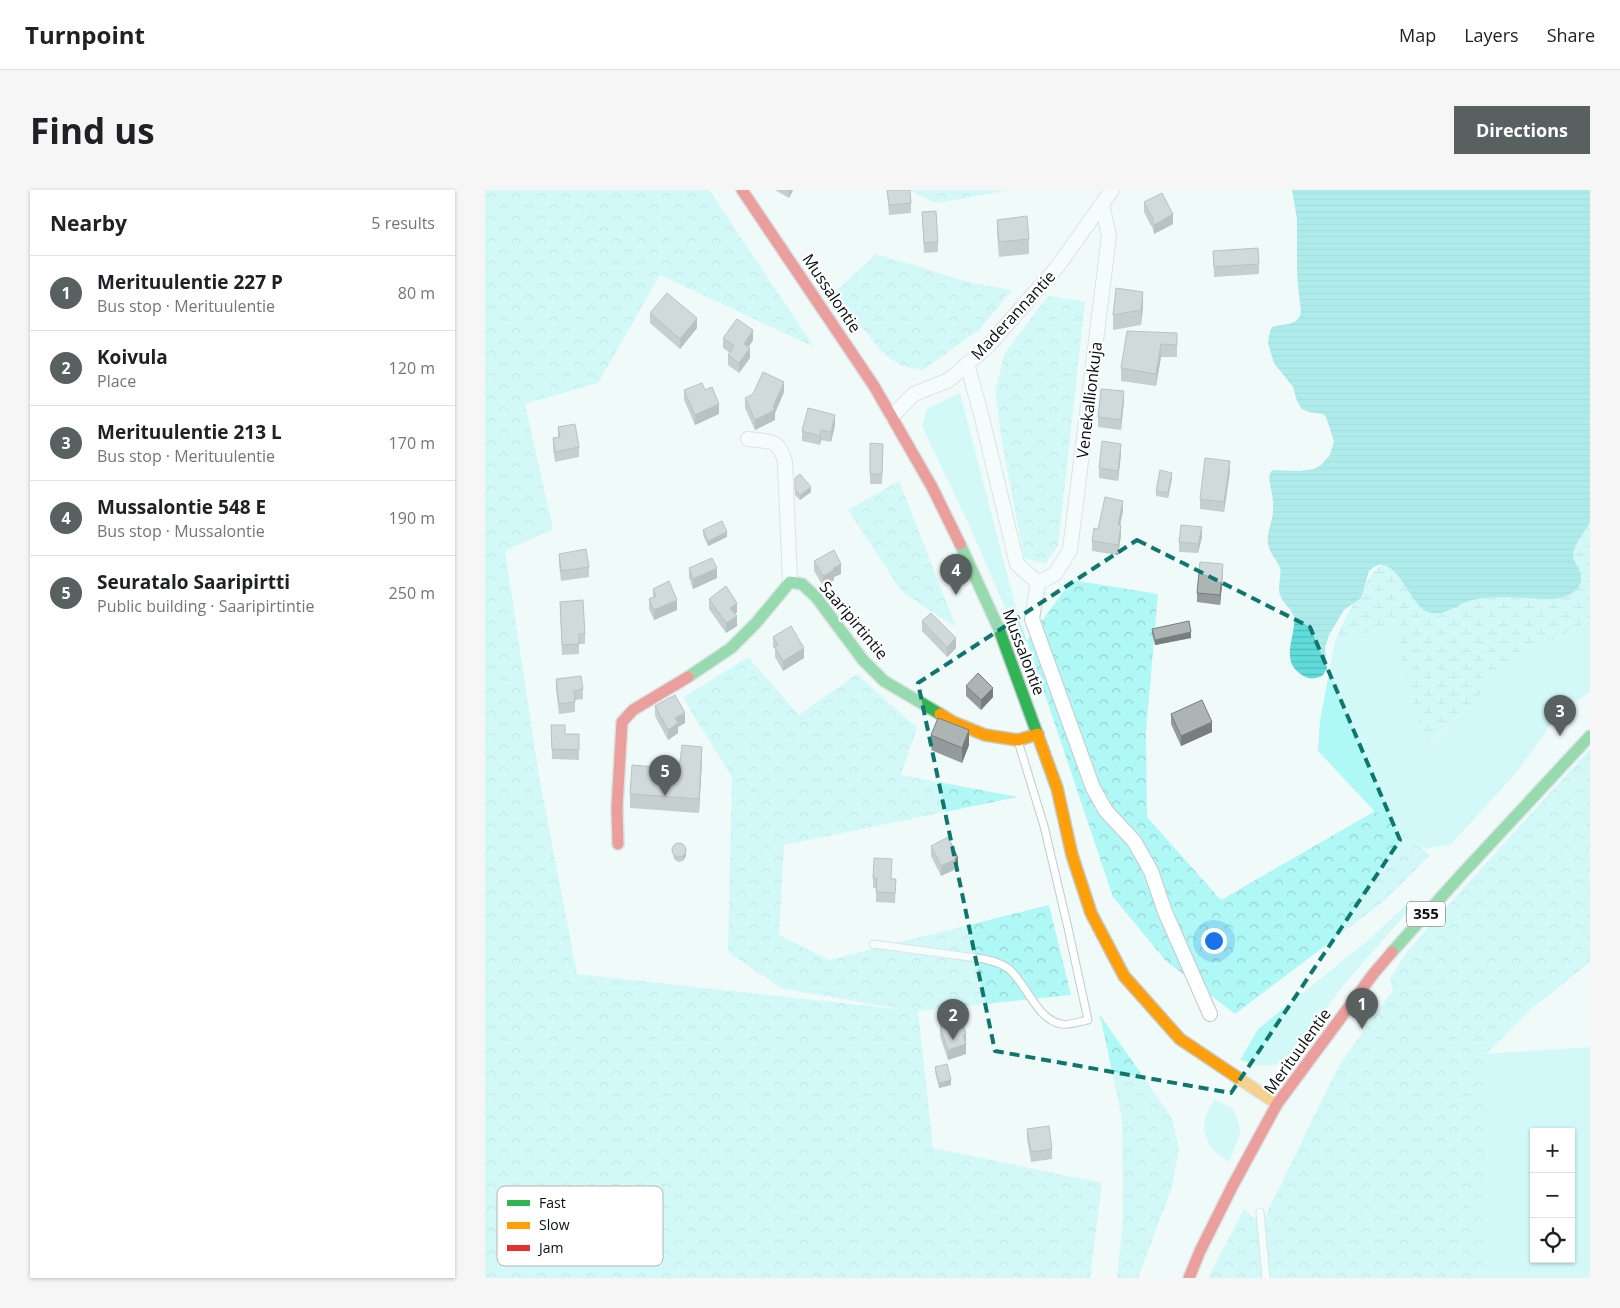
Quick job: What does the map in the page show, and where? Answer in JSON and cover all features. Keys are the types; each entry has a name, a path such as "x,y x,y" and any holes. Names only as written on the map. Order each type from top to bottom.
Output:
{"main road":[{"name":"Mussalontie","path":"742,190 874,386 933,487 999,629 1057,788 1072,855 1091,913 1125,976 1180,1039 1277,1104"},
{"name":"Saaripirtintie","path":"790,582 802,584 816,598 863,660 884,681 953,722 985,735 1018,740 1038,734"},
{"path":"618,844 617,807 622,722 633,710 731,648 756,624 790,582"},
{"name":"Merituulentie","path":"1189,1278 1200,1251 1233,1185 1277,1104 1374,973 1461,875 1590,736"}],"street":[{"name":"Maderannantie","path":"892,416 914,394 949,380 988,346 1058,266 1111,190"},
{"name":"Venekallionkuja","path":"1037,583 1055,574 1070,550 1109,236 1102,204"},
{"path":"967,364 1017,564 1037,583 1032,619 1093,788 1106,811 1133,841 1151,870 1165,912 1210,1014"},
{"path":"748,439 772,442 782,450 785,462 790,582"}],"lane":[{"path":"873,944 984,959 1001,964 1016,976 1038,1008 1053,1022 1063,1025 1088,1020 1069,928 1044,826 1018,740"},
{"path":"1260,1212 1265,1278"}],"highlighted area":[{"path":"1137,540 1310,627 1400,840 1231,1093 995,1051 918,683"}],"green space":[{"path":"485,190 709,190 814,347 660,275 598,383 525,404 553,529 505,551 539,776 577,974 905,1010 781,988 728,952 732,777 683,698 748,657 799,715 857,674 917,728 901,775 1018,797 784,845 779,935 829,960 1049,905 1071,995 918,1011 933,1148 1102,1183 1090,1278 485,1278"},
{"path":"909,190 1011,190 936,203"},
{"path":"876,254 972,283 1012,290 979,330 923,370 902,366 884,354 834,293"},
{"path":"1048,296 1085,302 1058,546 1045,564 1024,558 1002,442 995,391 1005,353"},
{"path":"960,393 1019,620 1027,641 1020,642 970,527 922,426 927,409"},
{"path":"1590,454 1590,620 1514,662 1425,748 1393,625 1335,642 1347,615 1373,572 1404,547"},
{"path":"899,481 956,627 902,592 848,510"},
{"path":"1072,580 1158,594 1146,732 1147,817 1221,900 1375,811 1430,855 1383,902 1235,1014 1166,961 1113,897 1027,641"},
{"path":"1590,620 1590,692 1559,713 1517,772 1451,844 1425,849 1392,830 1318,751 1320,720 1335,642 1393,625 1426,748 1514,662"},
{"path":"1590,749 1590,962 1530,1010 1486,1054 1487,1278 1208,1278 1244,1209 1254,1218 1265,1217 1338,1067 1393,992 1390,979 1406,953"},
{"path":"1412,899 1413,906 1345,983 1292,1053 1279,1064 1260,1066 1240,1060 1258,1029 1372,937"},
{"path":"1100,1015 1172,1118 1179,1149 1172,1187 1138,1278 1117,1278 1123,1219 1122,1119"},
{"path":"1590,1047 1590,1278 1487,1278 1486,1054"},
{"path":"1215,1099 1233,1109 1239,1125 1240,1134 1229,1162 1214,1150 1205,1134 1206,1117"}],"shaded area":[{"path":"1292,190 1590,190 1590,522 1578,541 1573,554 1581,578 1578,588 1574,591 1564,597 1553,599 1482,598 1444,612 1432,613 1420,606 1394,571 1386,566 1378,565 1369,571 1361,598 1344,610 1329,635 1325,648 1327,668 1323,675 1315,678 1305,677 1295,669 1291,663 1290,656 1294,618 1280,595 1280,568 1268,544 1273,514 1269,476 1272,470 1299,471 1314,469 1321,465 1330,455 1334,441 1326,417 1323,414 1302,409 1297,401 1293,387 1274,363 1268,343 1272,327 1293,323 1301,313 1297,275 1297,219"}],"building":[{"path":"887,190 910,190 911,203 889,205"},
{"path":"1162,193 1173,214 1154,225 1152,216 1144,202"},
{"path":"936,211 938,242 924,243 922,212"},
{"path":"1027,216 1029,239 999,242 997,220"},
{"path":"1258,248 1259,264 1214,267 1213,251"},
{"path":"1116,288 1143,292 1141,310 1113,315"},
{"path":"667,293 697,318 680,339 650,313"},
{"path":"737,319 753,330 744,344 750,348 739,363 728,355 734,346 723,338"},
{"path":"1127,331 1177,333 1177,345 1161,344 1156,374 1121,368"},
{"path":"763,372 784,382 773,407 775,410 755,420 745,398 753,394"},
{"path":"702,383 705,390 712,387 719,404 695,415 684,390"},
{"path":"1101,389 1124,391 1121,420 1098,417"},
{"path":"808,408 835,415 831,432 821,430 820,436 802,431"},
{"path":"575,424 579,447 555,452 553,438 560,437 558,427"},
{"path":"1102,441 1121,444 1118,471 1099,468"},
{"path":"870,443 883,444 882,474 870,474"},
{"path":"1205,458 1230,461 1224,502 1200,499"},
{"path":"1160,470 1172,473 1168,493 1156,491"},
{"path":"800,474 811,487 800,495 795,490 795,478"},
{"path":"1105,497 1123,501 1118,525 1121,525 1118,545 1092,541 1094,528 1098,529"},
{"path":"722,521 727,532 708,541 703,530"},
{"path":"1181,525 1202,527 1198,544 1179,542"},
{"path":"586,549 589,567 561,571 559,554"},
{"path":"834,550 841,564 823,576 814,561"},
{"path":"712,558 717,568 693,579 689,568"},
{"path":"1200,562 1223,564 1220,595 1197,593"},
{"path":"669,581 677,600 654,610 649,599 656,596 653,589"},
{"path":"726,586 737,603 730,608 737,616 726,623 709,599"},
{"path":"583,600 585,634 579,634 579,644 562,645 560,602"},
{"path":"931,613 956,638 947,647 922,621"},
{"path":"1189,621 1191,632 1155,640 1152,629"},
{"path":"791,626 804,648 783,661 775,647 778,645 773,637"},
{"path":"978,673 993,688 981,700 966,686"},
{"path":"581,676 583,689 574,691 575,702 559,704 556,679"},
{"path":"675,695 685,713 675,718 678,723 668,730 655,706"},
{"path":"1202,700 1212,722 1181,736 1171,714"},
{"path":"938,718 969,730 962,748 931,735"},
{"path":"551,725 565,725 565,734 579,734 579,750 552,749"},
{"path":"682,745 702,747 699,799 630,794 632,765 679,769"},
{"path":"948,837 958,858 941,866 931,846"},
{"path":"679,843 684,845 686,850 684,855 679,857 674,855 672,850 674,845"},
{"path":"874,858 892,859 891,879 896,879 895,893 876,892 877,878 873,878"},
{"path":"961,1018 966,1034 963,1035 966,1044 948,1050 940,1026"},
{"path":"947,1064 951,1080 939,1083 935,1067"},
{"path":"1049,1126 1052,1149 1031,1152 1027,1129"}],"traffic: fast":[{"path":"960,544 999,629 1038,736"},
{"path":"688,677 731,648 756,623 790,582 802,584 816,597 863,660 884,681 940,714"},
{"path":"1392,952 1590,736"}],"traffic: slow":[{"path":"940,714 953,722 985,735 1018,740 1038,734"},
{"path":"1038,736 1057,788 1072,855 1091,913 1124,976 1180,1039 1277,1104"}],"traffic: jam":[{"path":"742,190 874,386 932,487 960,544"},
{"path":"618,844 617,807 622,722 633,710 688,677"},
{"path":"1189,1278 1200,1251 1233,1185 1277,1104 1374,973 1392,952"}],"place":[{"name":"Mussalontie 548 E","path":"956,595"},
{"name":"Merituulentie 213 L","path":"1560,736"},
{"name":"Seuratalo Saaripirtti","path":"665,796"},
{"name":"Merituulentie 227 P","path":"1362,1029"},
{"name":"Koivula","path":"953,1040"}]}
